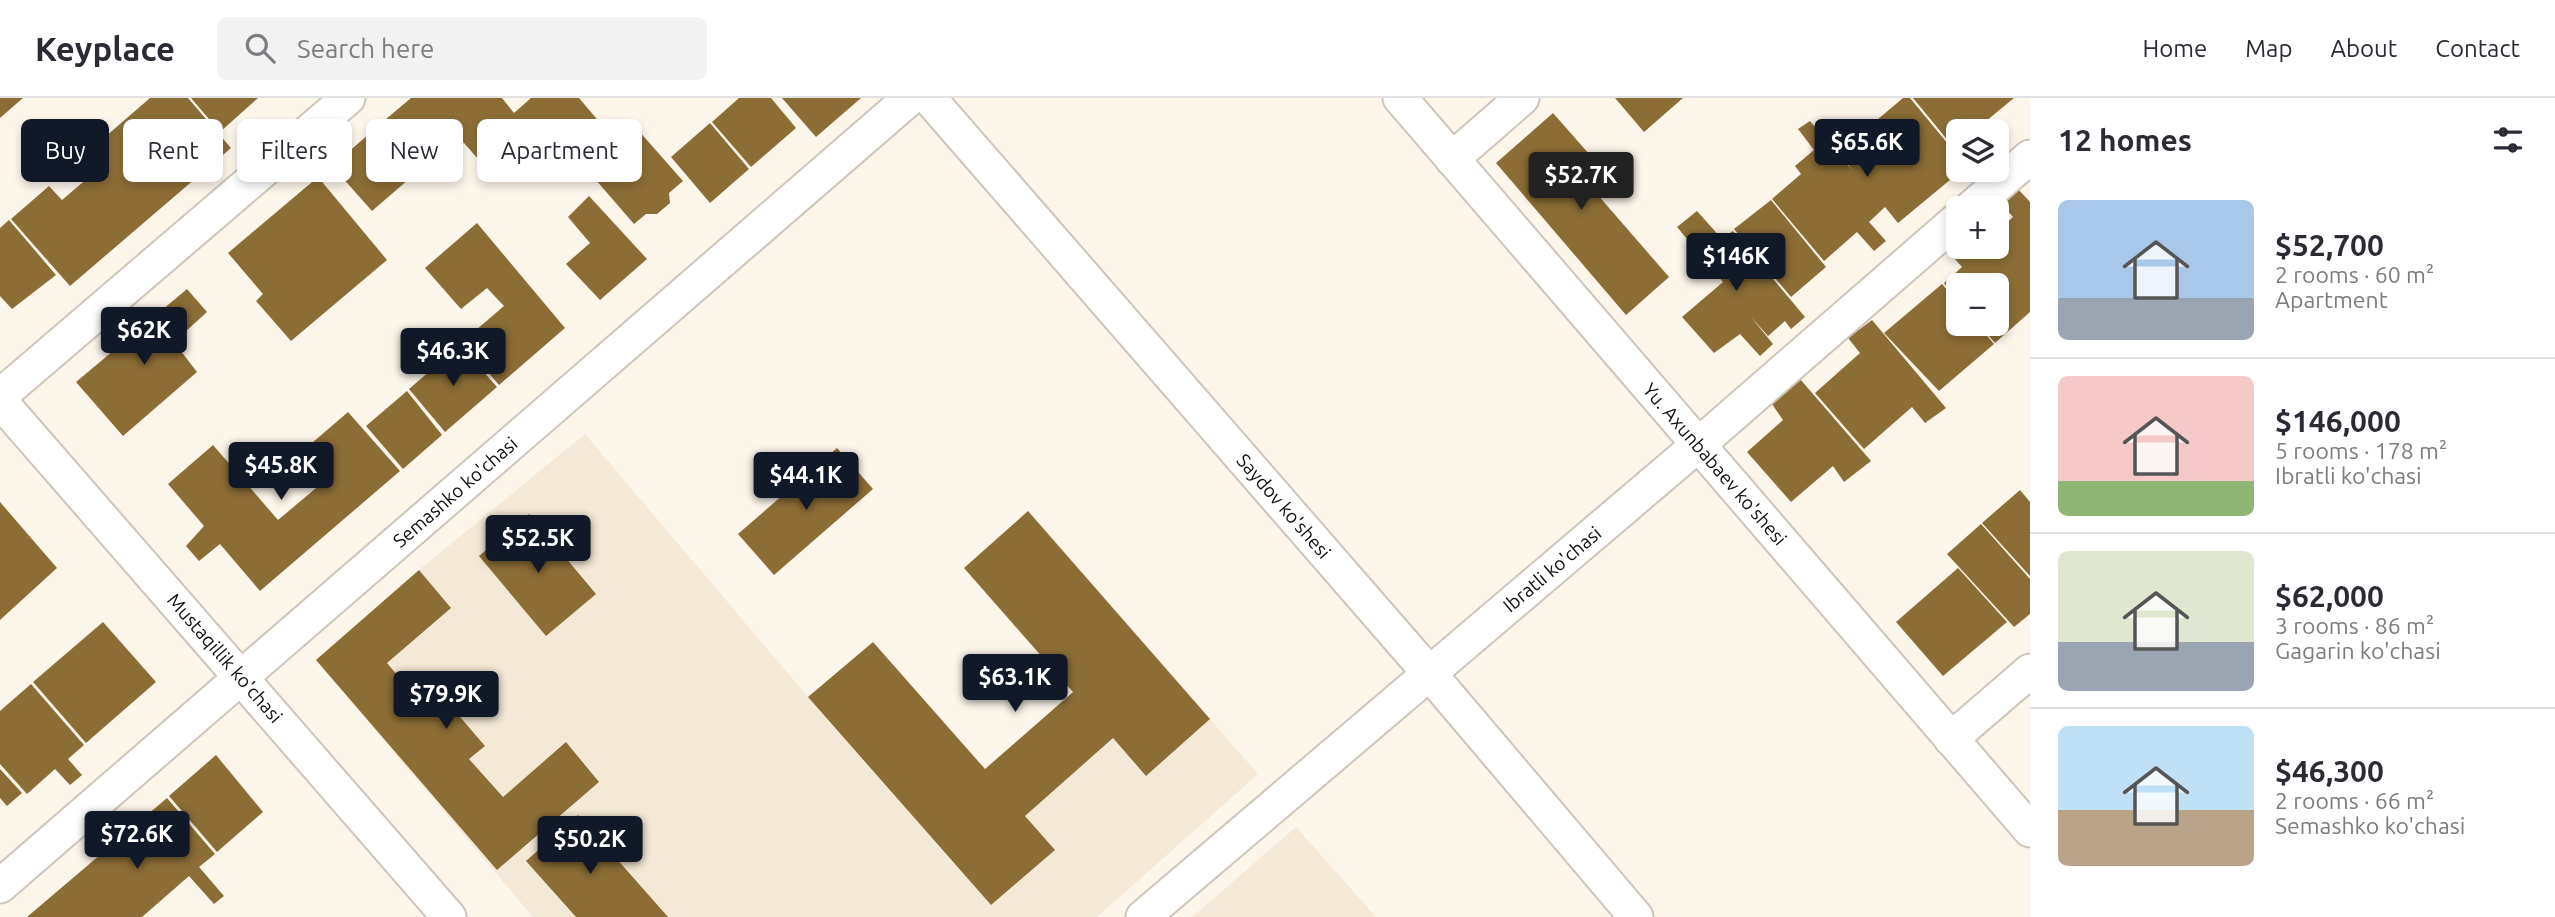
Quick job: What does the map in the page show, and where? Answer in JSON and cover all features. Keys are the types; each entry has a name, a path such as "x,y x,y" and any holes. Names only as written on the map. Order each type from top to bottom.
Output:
{"street":[{"path":"0,399 348,98"},
{"name":"Semashko ko'chasi","path":"0,886 910,98"},
{"name":"Saydov ko'shesi","path":"929,98 1429,673 1636,917"},
{"name":"Yu. Axunbabaev ko'shesi","path":"1400,98 2030,830"},
{"path":"1452,159 1522,98"},
{"path":"1985,196 2030,157"},
{"name":"Ibratli ko'chasi","path":"1143,917 1698,445 1946,229"},
{"name":"Mustaqillik ko'chasi","path":"0,399 449,917"},
{"path":"1951,739 2030,671"}],"shaded area":[{"path":"585,434 808,697 990,905 1055,850 1025,816 1113,738 1146,776 1210,719 1258,774 1097,917 533,917 316,660 419,570"},
{"path":"1296,827 1376,917 1192,917"}],"building":[{"path":"0,98 23,98 0,118"},
{"path":"150,98 188,98 206,119 126,119"},
{"path":"191,98 258,98 223,129 223,119 209,119"},
{"path":"411,98 502,98 514,113 531,98 579,98 597,119 477,119 477,158 463,142 463,119 386,119"},
{"path":"739,98 771,98 796,128 751,167 712,122"},
{"path":"782,98 861,98 816,137"},
{"path":"1615,98 1683,98 1644,132"},
{"path":"1903,98 1910,98 1946,142 1948,182 1898,223 1885,207 1869,222 1886,241 1874,251 1857,232 1824,261 1772,199 1801,174 1795,166 1814,150 1798,129 1810,121 1853,171 1839,152"},
{"path":"1913,98 2014,98 1989,119 1946,119 1946,138"},
{"path":"1553,113 1604,171 1590,186 1669,277 1626,315 1496,163"},
{"path":"123,121 123,182 191,182 70,286 11,219 49,186 62,200 83,182 109,182 109,134"},
{"path":"710,123 749,169 710,203 671,157"},
{"path":"642,135 683,181 669,193 670,203 657,214 646,214 634,224 598,182 642,182"},
{"path":"366,137 366,182 406,182 372,211 346,182 352,182 352,149"},
{"path":"223,139 231,148 223,155"},
{"path":"312,182 322,182 387,260 291,341 256,301 263,294 228,253"},
{"path":"2017,188 2030,202 2030,312 2009,331 2009,273 1955,273 1962,267 1955,259 2009,259 2009,221 2013,217 2009,212 2007,196"},
{"path":"589,196 647,259 600,300 566,264 590,243 568,217"},
{"path":"1771,200 1826,267 1791,297 1734,229"},
{"path":"1697,211 1722,239 1733,231 1805,317 1791,329 1785,321 1768,336 1751,317 1773,344 1760,356 1740,334 1714,353 1682,317 1723,282 1677,227"},
{"path":"9,220 56,275 12,309 0,296 0,228"},
{"path":"477,223 565,328 499,385 462,342 504,306 487,288 461,309 425,268"},
{"path":"1942,284 1946,289 1946,336 1987,336 1994,344 1939,391 1884,333"},
{"path":"187,289 207,312 174,342 197,372 123,436 76,382"},
{"path":"1872,320 1946,408 1925,423 1912,407 1864,449 1815,393 1860,353 1848,338"},
{"path":"1989,336 2003,336 1995,343"},
{"path":"460,345 497,387 445,432 409,389"},
{"path":"1800,379 1871,461 1844,482 1833,466 1791,502 1747,452 1783,420 1772,404"},
{"path":"407,391 442,435 403,469 366,426"},
{"path":"348,412 400,471 260,591 220,544 199,561 186,546 204,526 168,484 213,445 278,520 328,478 305,449"},
{"path":"837,448 873,489 774,575 738,534"},
{"path":"2020,490 2030,502 2030,576 1982,523"},
{"path":"0,502 57,568 0,620"},
{"path":"1028,511 1210,719 1146,776 1113,738 1025,816 1055,850 991,905 808,697 873,642 985,769 1073,692 964,568"},
{"path":"529,514 596,594 546,636 479,556"},
{"path":"1981,524 2030,579 2030,614 2014,627 1947,554"},
{"path":"1958,568 2007,622 1943,676 1896,622"},
{"path":"419,570 451,608 387,663 414,695 430,682 485,746 469,759 503,797 566,742 599,782 497,870 316,660"},
{"path":"103,622 156,682 86,743 33,682"},
{"path":"31,684 84,745 68,759 82,775 70,785 55,769 27,794 0,764 0,711"},
{"path":"216,755 263,812 217,852 169,796"},
{"path":"0,769 22,793 7,806 0,798"},
{"path":"167,798 215,854 199,867 224,896 214,904 189,876 142,917 27,917"},
{"path":"578,815 668,917 576,917 526,861"}]}
